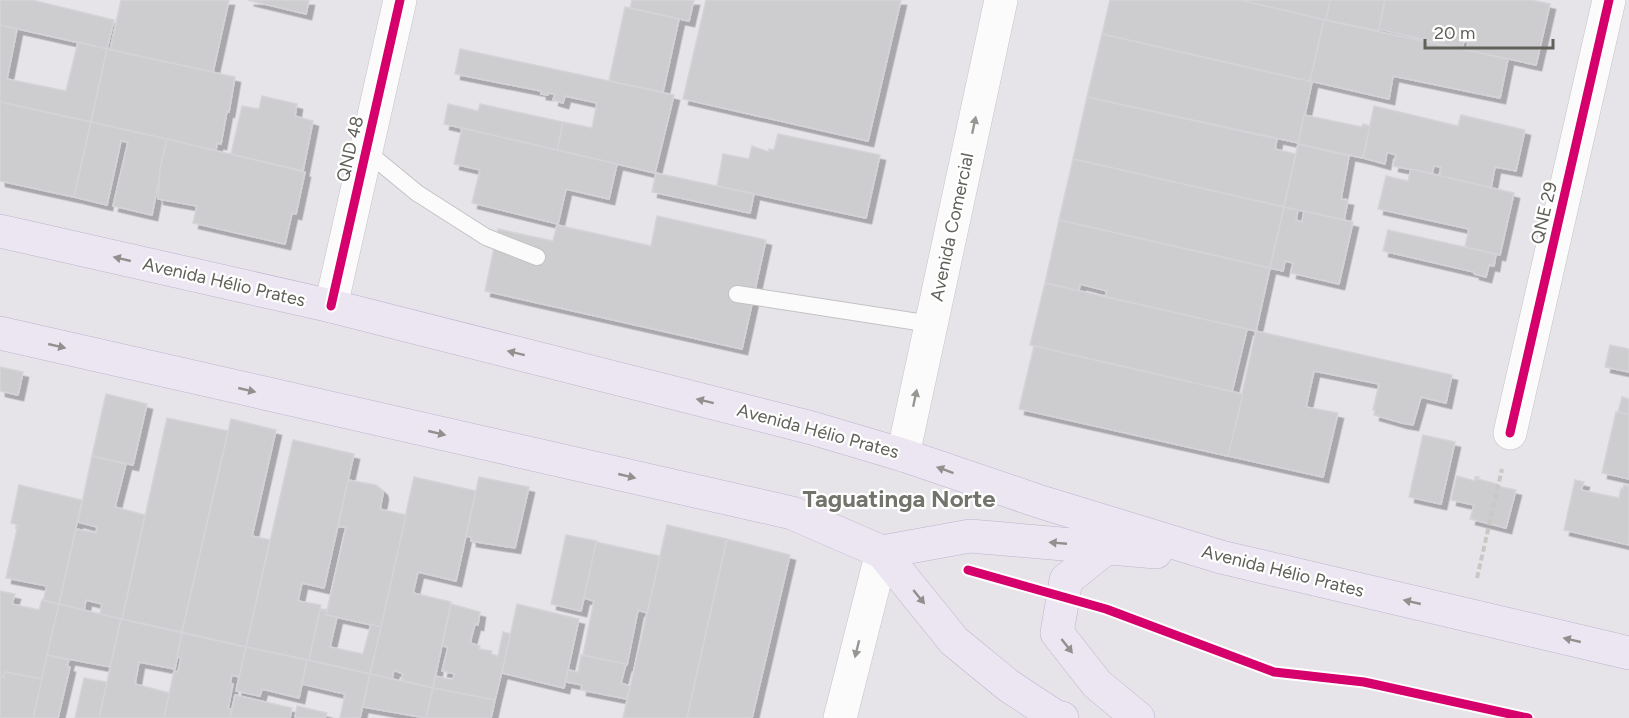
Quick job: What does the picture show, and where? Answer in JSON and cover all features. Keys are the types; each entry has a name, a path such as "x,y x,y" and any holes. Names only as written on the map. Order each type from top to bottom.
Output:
{"main road":[{"name":"Avenida Hélio Prates","path":"0,231 331,306 812,428 1221,557 1629,653"},
{"path":"0,333 792,513 882,552 954,641 1009,686 1056,718"},
{"path":"882,552 970,536 1221,557"},
{"path":"1106,548 1066,580 1057,633 1097,684 1138,718"}],"street":[{"name":"QND 48","path":"331,306 400,0"},
{"name":"Avenida Comercial","path":"903,455 1001,0"},
{"name":"QNE 29","path":"1510,433 1609,0"},
{"path":"840,718 882,552"}],"lane":[{"path":"366,151 417,193 486,237 537,257"},
{"path":"737,294 931,324"}],"path":[{"path":"1469,615 1510,433"}],"building":[{"path":"0,0 32,0 114,20 107,49 0,25"},
{"path":"121,0 229,0 213,72 110,50"},
{"path":"248,0 309,0 306,14"},
{"path":"632,0 694,0 689,21 630,8"},
{"path":"706,0 901,0 868,141 683,99"},
{"path":"1110,0 1240,0 1326,20 1324,20 1310,81 1312,82 1102,34"},
{"path":"1240,0 1330,0 1326,20"},
{"path":"1330,0 1385,0 1379,31 1326,20"},
{"path":"1385,0 1531,0 1550,4 1536,65 1467,50 1468,42 1464,41 1462,49 1379,29"},
{"path":"625,7 679,19 663,92 609,81"},
{"path":"1324,20 1508,59 1500,98 1393,76 1389,99 1310,81"},
{"path":"0,25 17,29 7,79 66,91 78,42 107,49 91,122 0,102"},
{"path":"1102,34 1312,82 1299,143 1087,97"},
{"path":"107,49 235,77 221,144 217,143 216,151 91,122"},
{"path":"460,49 674,95 655,173 557,150 563,122 592,128 597,103 565,96 563,103 553,100 555,94 541,94 541,91 455,74"},
{"path":"262,96 297,104 295,116 313,121 303,171 231,154 242,106 259,109"},
{"path":"1087,97 1277,139 1275,149 1296,154 1284,207 1073,159"},
{"path":"0,102 91,122 74,197 0,181"},
{"path":"448,104 478,111 480,104 563,122 557,150 444,124"},
{"path":"1374,106 1458,126 1461,115 1525,130 1516,171 1495,167 1491,188 1439,176 1441,167 1434,166 1432,174 1393,166 1396,155 1387,152 1385,164 1363,158"},
{"path":"1304,115 1362,127 1363,124 1370,126 1363,158 1298,144"},
{"path":"91,122 167,139 152,215 113,206 128,142 121,141 107,205 74,197"},
{"path":"462,128 617,164 609,199 566,189 558,224 472,203 480,170 454,164"},
{"path":"778,134 880,155 866,218 717,186 723,154 749,159 752,146 769,152 769,149 774,150"},
{"path":"167,139 305,172 296,214 292,213 285,244 193,223 197,206 158,199 160,168"},
{"path":"1298,144 1349,156 1341,199 1348,200 1344,220 1284,207"},
{"path":"1073,159 1284,207 1270,268 1059,220"},
{"path":"1411,169 1514,193 1500,255 1465,247 1469,229 1378,209 1386,176 1408,181"},
{"path":"656,173 754,194 750,213 652,192"},
{"path":"1284,207 1298,210 1296,220 1302,222 1304,211 1353,222 1339,284 1291,273 1293,263 1285,261 1283,271 1270,268"},
{"path":"657,216 766,240 742,349 485,291 498,229 553,241 557,225 651,246"},
{"path":"1059,220 1270,268 1256,331 1105,297 1107,291 1080,284 1079,291 1045,283"},
{"path":"1388,230 1496,254 1494,266 1489,265 1486,277 1474,274 1474,272 1383,251"},
{"path":"1045,283 1247,329 1232,392 1030,345"},
{"path":"1256,331 1452,375 1446,403 1421,397 1413,425 1402,423 1374,415 1379,384 1314,371 1306,407 1338,413 1323,477 1228,456"},
{"path":"1610,345 1629,349 1629,372 1605,367"},
{"path":"1034,346 1243,394 1228,456 1019,409"},
{"path":"0,367 23,372 18,395 0,391"},
{"path":"106,394 147,404 133,465 92,456"},
{"path":"1622,397 1629,399 1629,415 1618,412"},
{"path":"1616,412 1629,415 1629,479 1602,473"},
{"path":"167,418 228,431 182,632 122,619"},
{"path":"231,419 276,430 252,536 270,540 246,647 182,632"},
{"path":"1423,435 1455,442 1441,504 1409,497"},
{"path":"293,440 354,454 324,588 302,583 298,601 321,605 309,660 246,647"},
{"path":"92,456 126,464 115,507 145,515 122,619 100,614 102,604 86,600 84,610 59,604 76,529 96,533 97,527 78,522"},
{"path":"1457,476 1475,481 1475,477 1479,477 1478,479 1497,484 1497,486 1516,490 1506,528 1470,519 1474,505 1451,500"},
{"path":"414,477 476,491 456,581 418,572 413,593 451,602 433,688 401,680 403,674 394,670 392,679 370,674"},
{"path":"479,477 529,487 515,548 471,541 471,537 466,536"},
{"path":"348,480 376,485 383,494 380,509 406,515 381,627 326,615 346,527 338,527"},
{"path":"1575,480 1584,482 1581,490 1619,498 1621,488 1623,489 1624,485 1629,486 1629,545 1564,530"},
{"path":"19,485 82,500 59,604 43,601 47,586 6,578 18,525 11,523"},
{"path":"667,525 727,539 687,718 623,718"},
{"path":"566,535 597,541 581,611 551,604"},
{"path":"727,539 790,555 752,718 687,718"},
{"path":"596,542 660,556 647,613 638,610 627,665 583,655 594,601 584,598"},
{"path":"0,591 15,594 12,604 39,610 42,600 59,604 42,679 5,672 3,677 0,676"},
{"path":"59,604 121,619 110,667 47,655"},
{"path":"451,604 480,612 478,625 475,624 470,643 480,646 479,649 492,651 491,654 498,656 503,632 511,634 495,700 433,688 435,676 452,680 455,674 442,671 448,647 442,646"},
{"path":"517,604 579,619 564,688 502,673"},
{"path":"320,610 327,611 326,615 337,617 330,647 363,654 371,624 381,627 370,674 309,660"},
{"path":"121,619 182,633 175,669 139,662 135,684 170,693 164,718 99,718"},
{"path":"182,633 246,647 239,677 232,675 230,683 233,684 228,709 232,709 230,718 164,718 174,671 178,672 181,658 177,657"},
{"path":"246,647 307,660 299,698 262,689 260,696 236,691"},
{"path":"47,655 69,660 67,666 70,667 58,718 33,718"},
{"path":"581,655 626,664 621,683 630,686 627,699 581,690 582,685 566,682 568,670 578,672"},
{"path":"307,660 370,674 360,718 340,718 345,694 302,684"},
{"path":"5,672 42,679 33,718 0,718 0,676 3,677"},
{"path":"370,674 433,688 426,718 363,707"},
{"path":"84,678 107,682 99,718 75,718"},
{"path":"433,688 495,700 491,718 426,718"},
{"path":"235,695 292,708 290,718 230,718"},
{"path":"297,706 327,713 325,718 295,718"}],"cycle path":[{"path":"331,306 400,0"},
{"path":"1510,433 1609,0"},
{"path":"968,570 1106,609 1274,672 1364,682 1528,718"}],"district":[{"name":"Taguatinga Norte","path":"899,499"}]}
